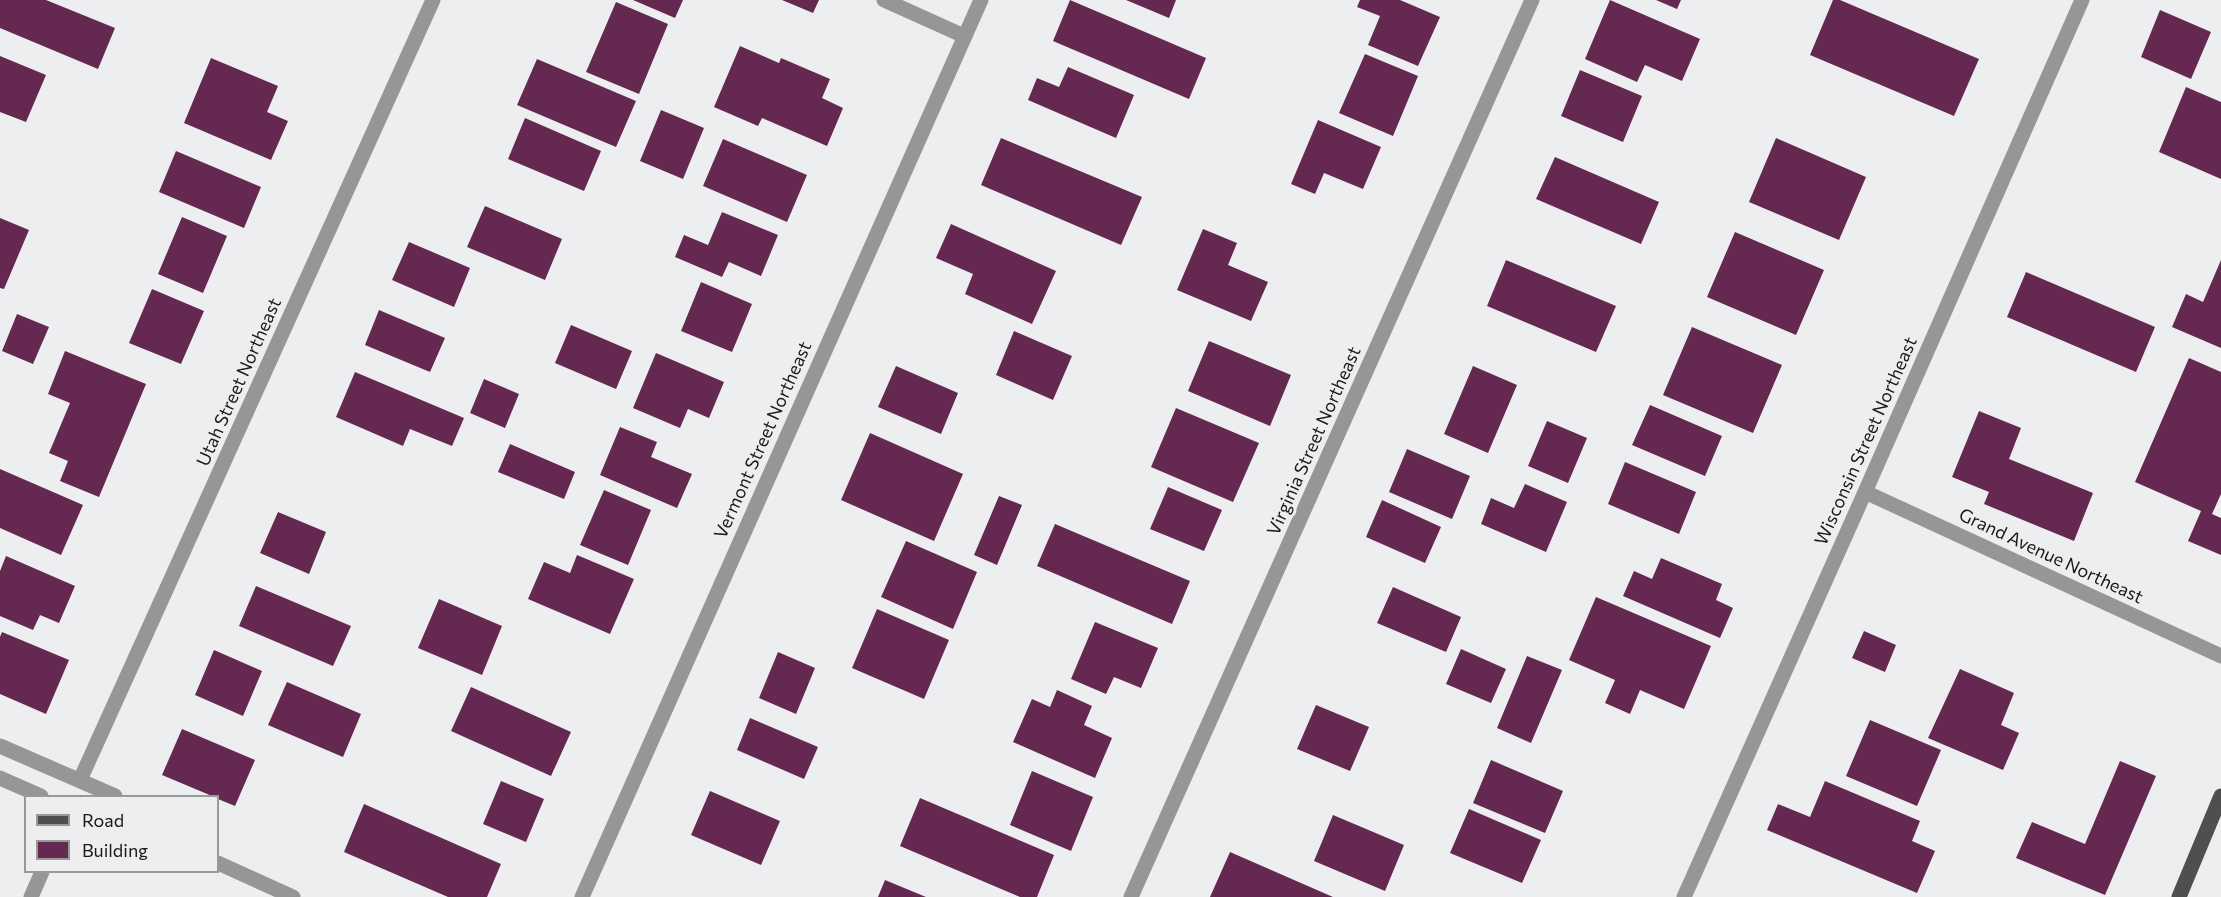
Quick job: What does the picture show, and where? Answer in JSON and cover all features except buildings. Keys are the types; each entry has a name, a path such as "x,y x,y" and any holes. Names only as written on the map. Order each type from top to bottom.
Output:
{"main road":[{"path":"2179,897 2221,796"}],"street":[{"name":"Utah Street Northeast","path":"80,780 433,0"},
{"path":"884,0 964,36"},
{"name":"Vermont Street Northeast","path":"582,897 981,0"},
{"name":"Virginia Street Northeast","path":"1131,897 1532,0"},
{"name":"Wisconsin Street Northeast","path":"1684,897 2082,0"},
{"name":"Grand Avenue Northeast","path":"1865,492 2221,656"},
{"path":"0,746 113,795"},
{"path":"0,778 39,795"},
{"path":"219,863 293,897"},
{"path":"31,897 42,873"}]}
